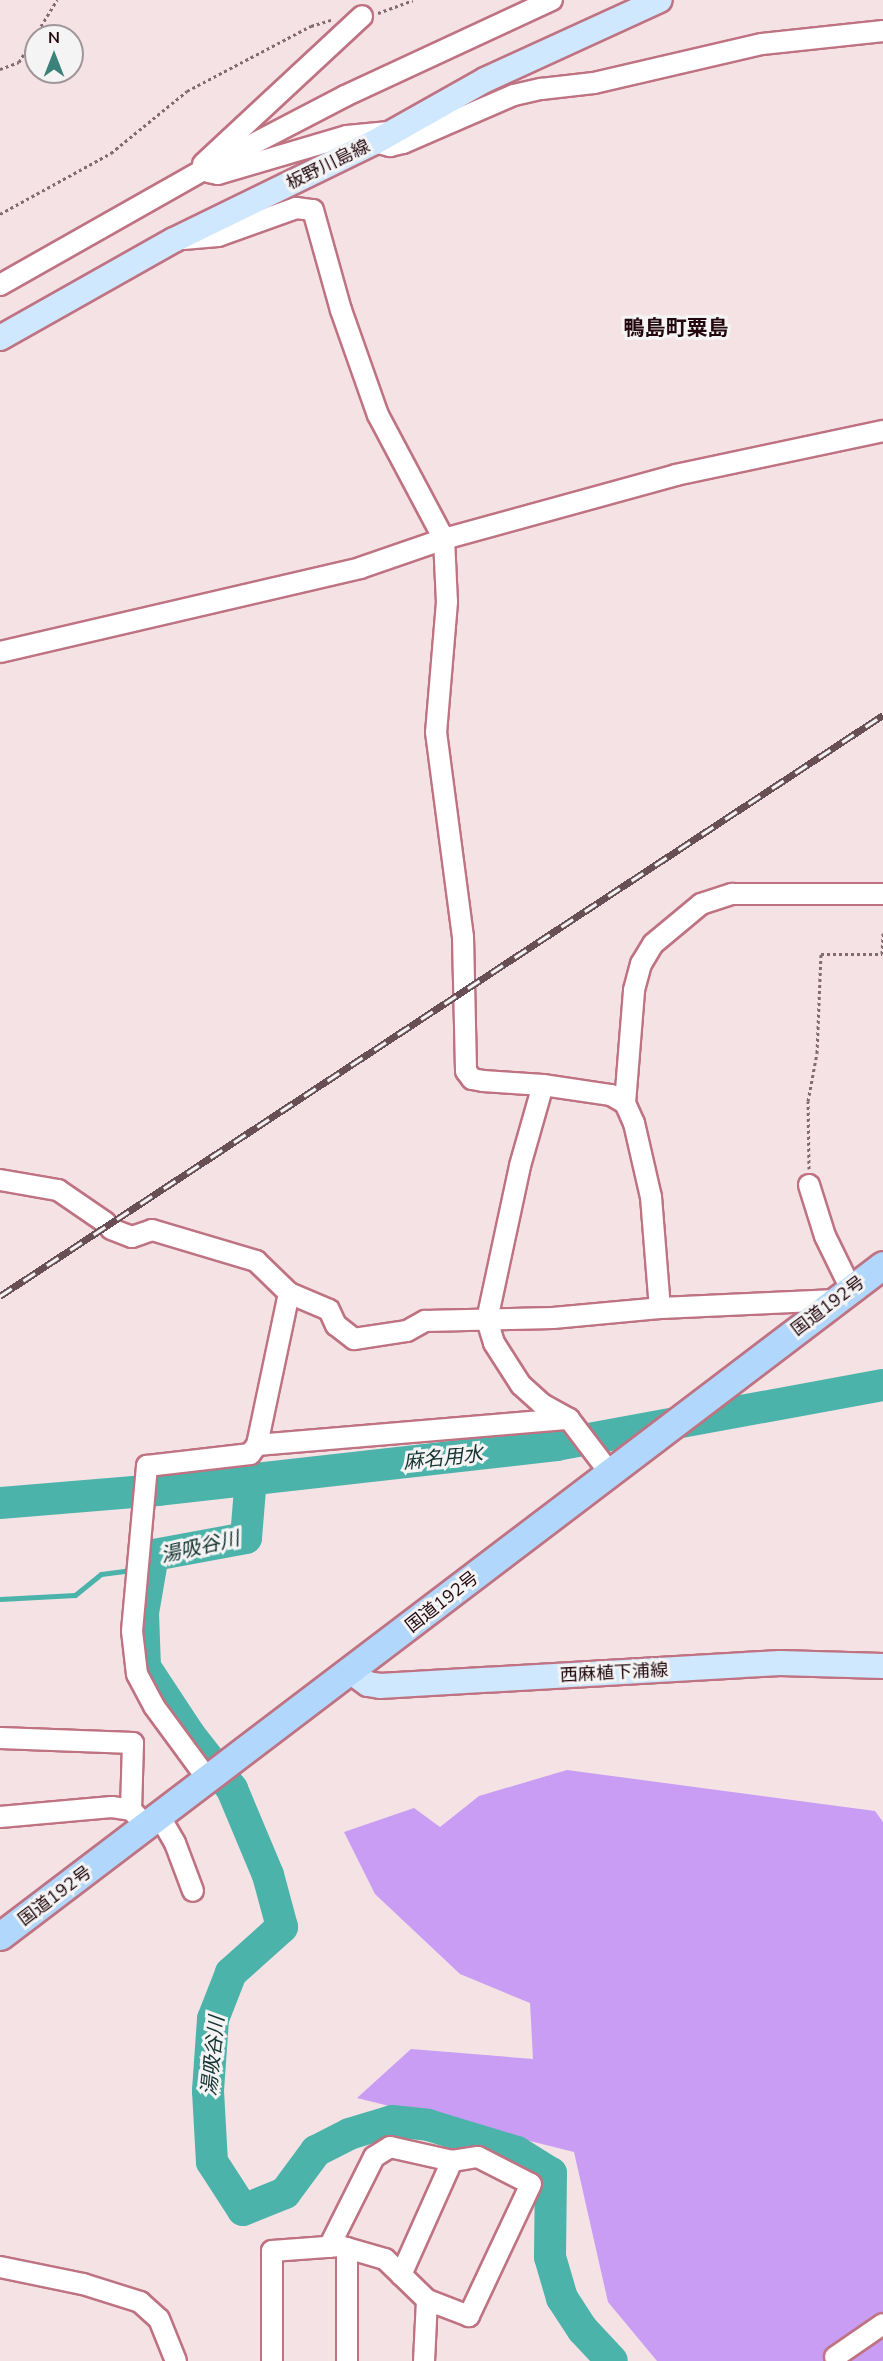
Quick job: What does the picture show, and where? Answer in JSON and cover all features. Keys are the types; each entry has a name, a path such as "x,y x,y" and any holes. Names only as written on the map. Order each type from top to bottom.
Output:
{"highway":[{"name":"国道192号","path":"0,1936 146,1818 216,1776 350,1671 603,1463 648,1444 883,1265"}],"main road":[{"name":"板野川島線","path":"0,338 174,240 383,137 484,80 660,0"},
{"name":"西麻植下浦線","path":"350,1671 368,1684 380,1686 780,1663 883,1666"}],"street":[{"path":"0,285 203,170 345,96 552,0"},
{"path":"203,170 208,157 362,16"},
{"path":"203,170 218,174 347,136 383,137 390,146 403,143 514,95 594,82 762,44 883,31"},
{"path":"174,240 218,236 296,208 313,210 366,384 444,539 447,602 436,732 463,937 466,1071 472,1079 543,1084 610,1095 625,1102"},
{"path":"0,651 349,571 444,539 676,475 883,430"},
{"path":"660,1308 651,1197 634,1123 625,1102 634,990 640,964 653,944 701,904 732,894 883,894"},
{"path":"543,1084 520,1166 487,1320 494,1343 521,1385 542,1404 572,1422 603,1463"},
{"path":"0,1180 58,1190 109,1226 132,1236 152,1230 256,1261 289,1293 329,1310 336,1325 354,1338 407,1331 425,1321 554,1318 844,1294 809,1185"},
{"path":"216,1776 154,1706 136,1674 132,1631 147,1466 250,1454 258,1445 289,1293"},
{"path":"258,1445 572,1422"},
{"path":"0,1738 133,1743 146,1818 193,1891"},
{"path":"0,1817 96,1807 146,1818"},
{"path":"272,2361 272,2251 338,2248 385,2259 427,2300 469,2316 531,2184 478,2157 452,2161 390,2147 374,2157 338,2248 347,2361"},
{"path":"401,2275 452,2161"},
{"path":"0,2267 83,2284 140,2302 159,2319 176,2361"},
{"path":"424,2361 427,2300"},
{"path":"836,2356 883,2324"},
{"path":"163,2361 168,2340"}],"path":[{"path":"0,69 19,62 57,0"},
{"path":"0,214 111,153 187,91 311,26 362,16 413,0"},
{"path":"809,1185 808,1101 817,1053 821,954 882,954 883,933"}],"shaded area":[{"path":"567,1770 875,1811 883,1822 883,2361 657,2361 608,2302 574,2152 357,2098 411,2049 533,2059 530,2003 460,1974 375,1894 344,1832 414,1808 440,1827 479,1796"}],"waterway":[{"name":"麻名用水","path":"0,1503 157,1490 556,1445 883,1385"},
{"name":"湯吸谷川","path":"251,1477 246,1538 153,1555 143,1613 145,1667 189,1734 232,1789 268,1875 282,1927 231,1973 213,2019 208,2091 212,2162 243,2210 285,2193 316,2151 349,2134 392,2121 428,2125 517,2152 551,2173 550,2257 562,2298 583,2330 612,2361"},
{"path":"0,1599 75,1595 101,1574 148,1568"}],"railway":[{"path":"0,1296 883,715"}],"district":[{"name":"鴨島町粟島","path":"676,328"}]}
